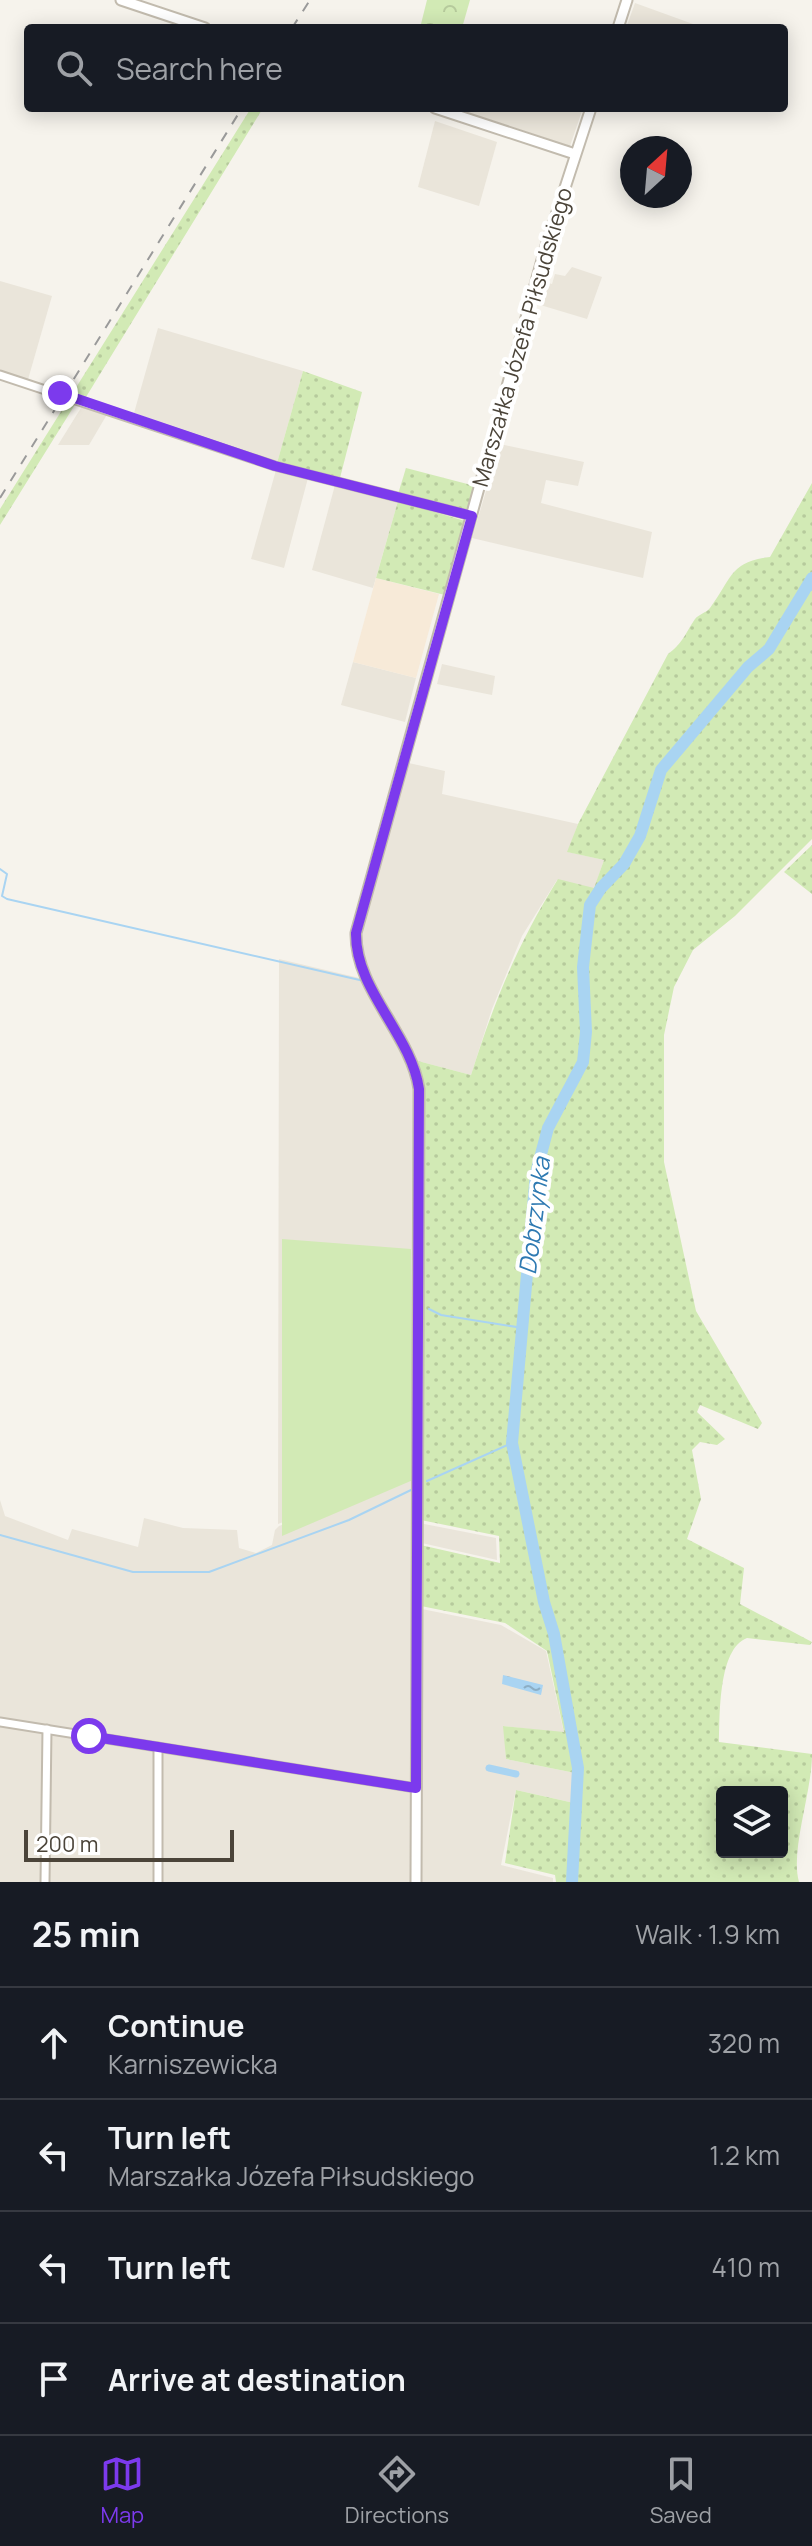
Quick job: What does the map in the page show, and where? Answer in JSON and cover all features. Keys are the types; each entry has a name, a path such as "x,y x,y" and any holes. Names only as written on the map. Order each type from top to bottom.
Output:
{"street":[{"path":"121,0 193,24"},
{"path":"619,24 627,0"},
{"path":"447,112 575,154"},
{"name":"Marszałka Józefa Piłsudskiego","path":"416,1882 419,1089 413,1060 359,958 356,933 575,154 590,112"},
{"path":"0,375 275,466 472,516"},
{"path":"0,1722 416,1788"},
{"path":"45,1882 47,1729"},
{"path":"158,1747 158,1882"}],"shaded area":[{"path":"635,3 693,24 627,24"},
{"path":"466,112 582,112 570,146"},
{"path":"435,121 497,142 479,206 418,187"},
{"path":"572,267 602,277 587,319 537,304 544,282 552,284 555,274 565,276"},
{"path":"0,281 52,296 27,383 0,375"},
{"path":"158,328 303,371 277,463 134,413"},
{"path":"84,403 109,411 89,445 58,445"},
{"path":"500,444 584,462 578,486 546,480 541,503 652,532 643,578 472,538"},
{"path":"276,470 308,478 284,568 251,559"},
{"path":"335,485 398,501 373,588 312,570"},
{"path":"376,578 439,594 416,678 353,662"},
{"path":"353,662 416,678 405,722 341,705"},
{"path":"442,664 495,676 492,695 437,684"},
{"path":"404,762 445,771 442,794 578,824 568,852 604,860 594,889 557,880 522,936 492,1009 471,1075 414,1060 419,1089 423,1267 417,1472 278,1524 279,959 368,980 356,943"},
{"path":"414,1477 414,1522 496,1538 497,1560 413,1541 412,1607 501,1625 546,1651 564,1733 504,1726 506,1759 575,1773 574,1803 516,1790 501,1865 553,1878 553,1882 0,1882 0,1500 5,1516 68,1540 72,1529 138,1547 144,1518 183,1528 237,1530 239,1548 256,1553 272,1545 279,1526"}],"green space":[{"path":"427,0 470,0 463,24 421,24"},
{"path":"248,112 261,112 86,397 81,395 0,525 0,509"},
{"path":"303,371 362,392 340,478 277,463"},
{"path":"406,468 475,486 469,508 464,511 398,494"},
{"path":"812,483 812,839 735,916 693,950 674,987 664,1035 664,1162 696,1311 762,1423 758,1429 700,1405 697,1412 725,1439 717,1445 700,1442 692,1450 701,1499 687,1539 744,1568 740,1604 812,1642 810,1645 747,1638 738,1645 731,1655 722,1684 720,1716 719,1742 812,1754 797,1854 799,1882 556,1882 555,1875 505,1863 516,1790 574,1803 575,1773 506,1759 503,1726 564,1732 547,1651 505,1623 416,1605 416,1544 500,1563 499,1536 416,1519 423,1267 419,1089 424,1086 418,1061 471,1075 508,974 530,927 558,879 594,888 604,860 567,852 578,824 668,654 695,619 710,608 733,574 746,563 770,557"},
{"path":"398,501 465,521 445,595 376,578"},
{"path":"812,845 812,894 784,872"},
{"path":"282,1239 411,1249 413,1480 282,1536"}],"water":[{"path":"503,1675 543,1685 541,1695 502,1684"}],"waterway":[{"name":"Dobrzynka","path":"572,1882 578,1768 554,1634 544,1602 512,1443 536,1173 548,1128 583,1062 586,1032 583,967 590,905 624,864 640,836 661,770 748,667 769,649 812,578"},
{"name":"Dobrzynka","path":"806,587 812,590"},
{"path":"0,869 7,874 2,896 7,899 364,981"},
{"path":"414,1087 414,1164"},
{"path":"414,1235 414,1308"},
{"path":"429,1309 441,1315 523,1328"},
{"path":"427,1481 512,1443"},
{"path":"0,1535 133,1572 209,1572 349,1520 411,1490"},
{"path":"489,1768 516,1774"}],"railway":[{"path":"295,24 310,0"},
{"path":"0,498 240,112"}],"route":[{"path":"60,393 275,466 472,516 356,933 359,958 413,1060 419,1089 416,1788 89,1736"}]}
